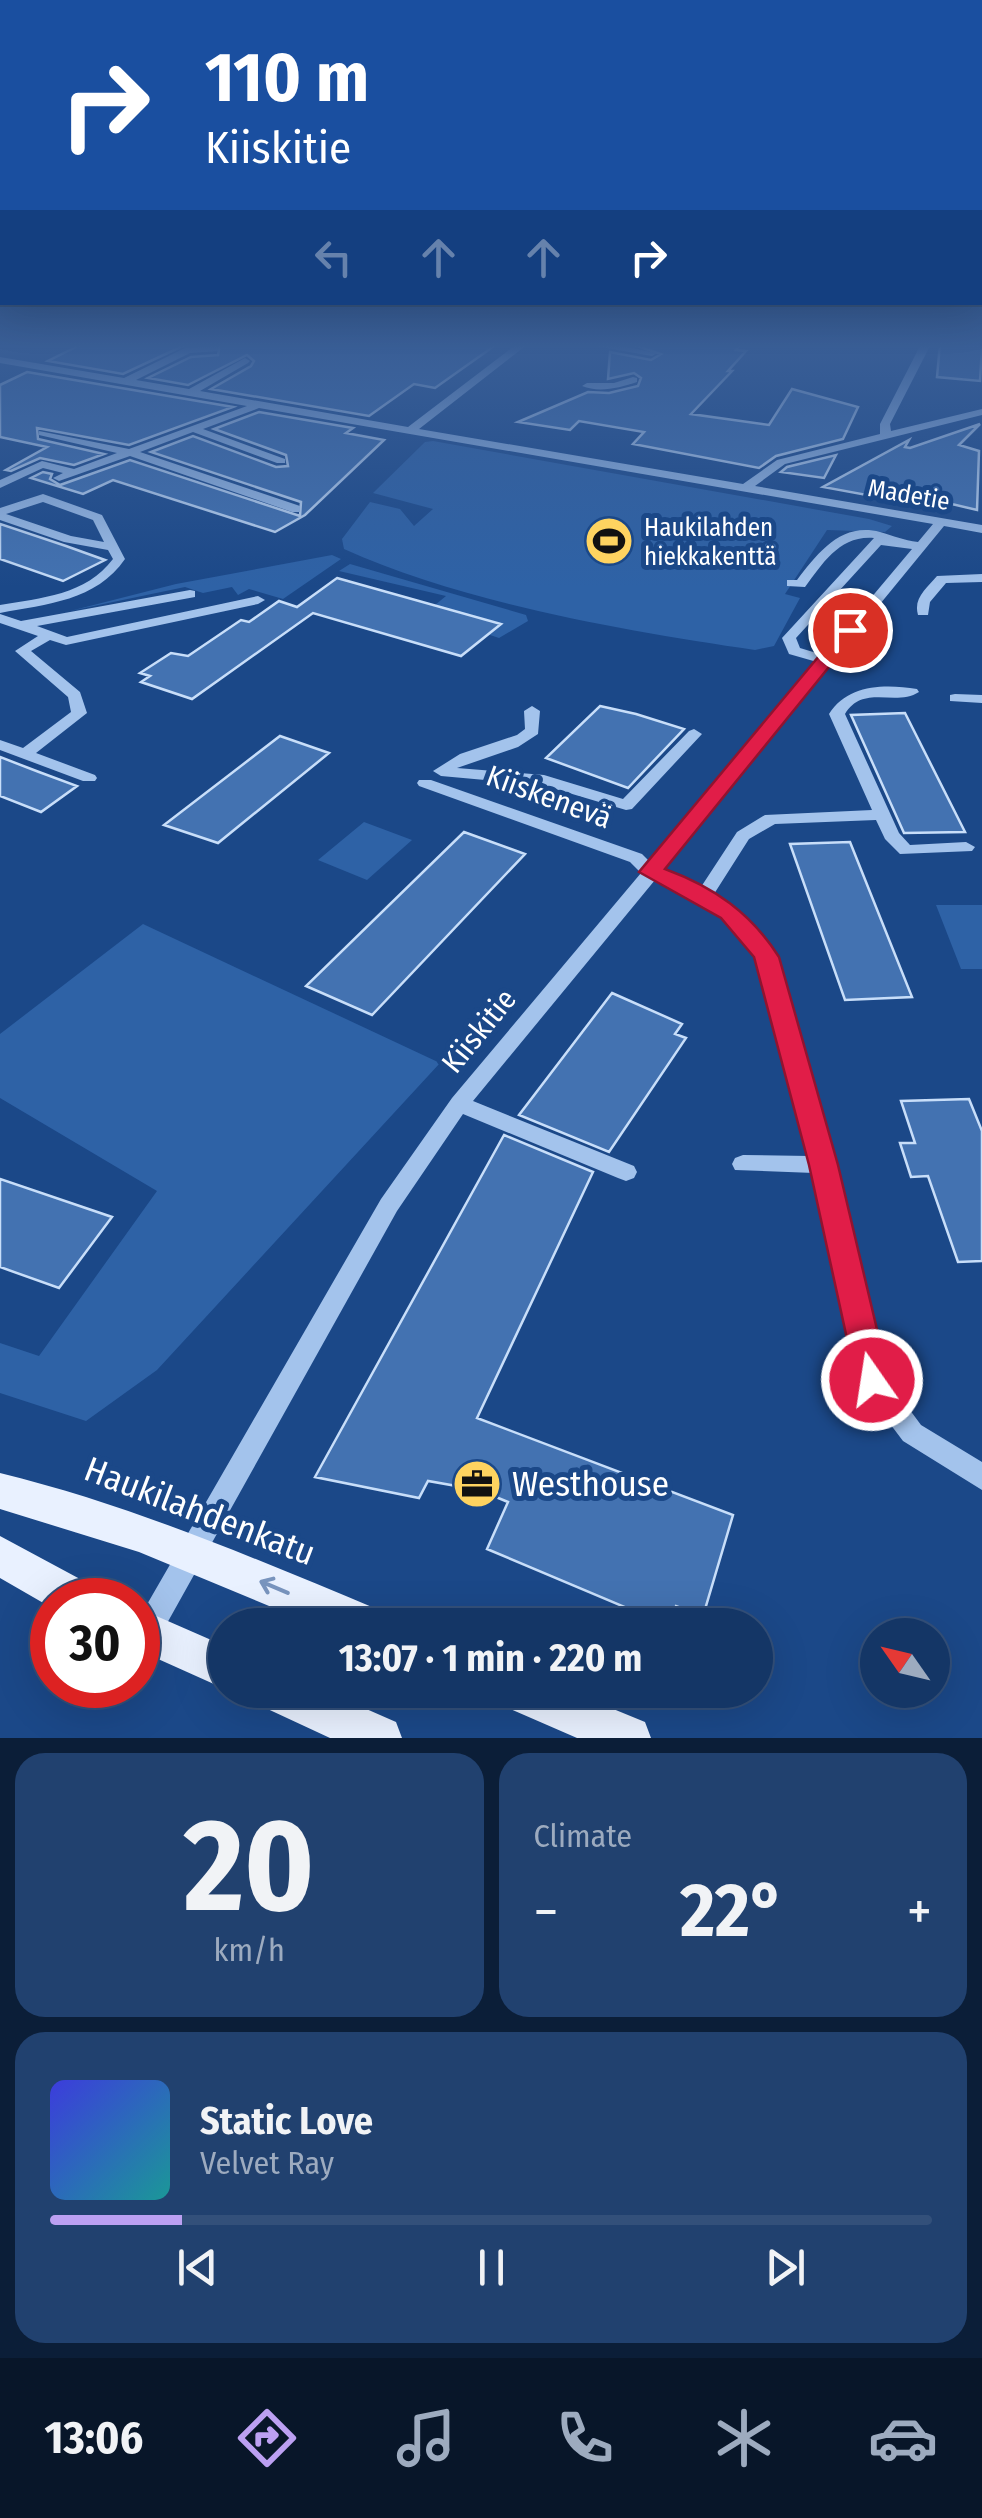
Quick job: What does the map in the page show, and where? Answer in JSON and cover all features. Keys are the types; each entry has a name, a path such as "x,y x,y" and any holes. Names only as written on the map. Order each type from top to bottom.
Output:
{"main road":[{"name":"Haukilahdenkatu","path":"0,1491 77,1508 324,1608"},
{"path":"0,1556 40,1578"},
{"path":"160,1639 208,1660"},
{"path":"314,1708 380,1738"},
{"path":"558,1708 629,1738"}],"street":[{"path":"59,478 206,425"},
{"name":"Madetie","path":"388,425 982,529"},
{"path":"412,429 417,425"},
{"path":"885,425 886,436"},
{"path":"745,488 781,462 930,425"},
{"path":"194,430 280,461"},
{"path":"43,433 128,452 296,508"},
{"path":"0,484 42,464 75,472"},
{"path":"0,514 43,498 98,518 119,559 110,576 70,593 0,609"},
{"path":"947,524 959,510"},
{"path":"0,514 68,538 115,548"},
{"name":"Kiiskitie","path":"160,1602 389,1205 459,1104 920,546 947,524"},
{"path":"792,583 800,584 833,542 849,532 866,531 920,546"},
{"path":"826,660 794,651 789,638 878,541 892,540"},
{"path":"923,612 923,601 942,579 982,578"},
{"path":"19,625 190,594"},
{"path":"0,618 66,641 258,600"},
{"path":"24,754 78,713 74,695 22,652 49,635"},
{"path":"912,692 853,694 842,702 837,714 891,835 906,850 966,847"},
{"path":"955,698 982,699"},
{"path":"441,771 479,750 517,745 533,731 532,711"},
{"path":"441,771 544,780 626,805 694,734"},
{"path":"0,745 89,778"},
{"name":"Kiiskenevä","path":"441,771 425,782 636,858 650,872 704,896 752,933 766,957 824,1165 872,1380 912,1433 982,1477"},
{"path":"704,896 742,836 771,819 882,815"},
{"path":"459,1104 626,1172"},
{"path":"743,1164 824,1165"}],"shaded area":[{"name":"Haukilahden hiekkakenttä","path":"425,442 892,526 885,532 827,530 785,594 800,598 774,646 755,650 599,624 440,585 344,549 342,539 370,502 400,509 414,526 433,509 373,493"},
{"path":"332,555 341,559 283,599 249,589 238,595 232,587 203,593 185,587 70,611 176,584"},
{"path":"350,564 526,615 528,621 499,638 487,634 499,623 435,605 446,596 339,571"},
{"path":"364,822 412,840 367,880 318,860"},
{"path":"936,905 982,905 982,969 961,969"},
{"path":"143,924 440,1063 157,1370 86,1421 0,1393 0,1343 39,1356 157,1191 0,1098 0,1034"}],"building":[{"path":"0,425 183,425 129,445 37,428 38,439 104,454 74,465 40,458 11,471 6,470 47,447 0,437"},
{"path":"224,425 336,425 353,428 346,433 384,440 305,515 275,532 113,480 83,494 31,478 43,472 52,474 50,479 60,485 130,460 300,516 301,502 151,452 193,436 276,467 288,466 286,455 214,429"},
{"path":"538,425 575,425 570,430"},
{"path":"603,425 850,425 843,439 776,456 759,468 633,444 644,432"},
{"path":"979,425 959,445 979,451 977,510 914,495 903,501 875,492 872,496 823,487 909,440 905,447"},
{"path":"836,455 824,478 781,472 787,467"},
{"path":"0,524 105,560 63,581 0,559"},
{"path":"337,578 501,624 461,656 313,613 192,699 141,682 150,676 140,673 171,653 188,656 241,620 249,622 279,601 297,607"},
{"path":"600,706 684,729 628,788 546,758"},
{"path":"905,713 965,832 904,833 851,715"},
{"path":"280,736 329,753 218,843 164,825"},
{"path":"0,757 77,786 41,812 0,796"},
{"path":"464,832 525,854 372,1015 306,986"},
{"path":"850,842 912,997 845,1000 790,844"},
{"path":"612,993 682,1024 675,1034 686,1038 609,1152 519,1115"},
{"path":"969,1099 982,1131 982,1261 958,1262 928,1176 911,1177 900,1143 915,1143 901,1101"},
{"path":"504,1135 593,1172 477,1418 733,1515 705,1608 627,1608 487,1549 508,1502 479,1490 428,1481 419,1498 315,1477"},
{"path":"0,1179 112,1217 59,1288 0,1267"}],"place":[{"name":"Haukilahden hiekkakenttä","path":"609,541"},
{"name":"Westhouse","path":"477,1484"}],"route":[{"path":"850,630 650,872 682,883 730,912 752,933 766,957 824,1165 872,1380"}]}
